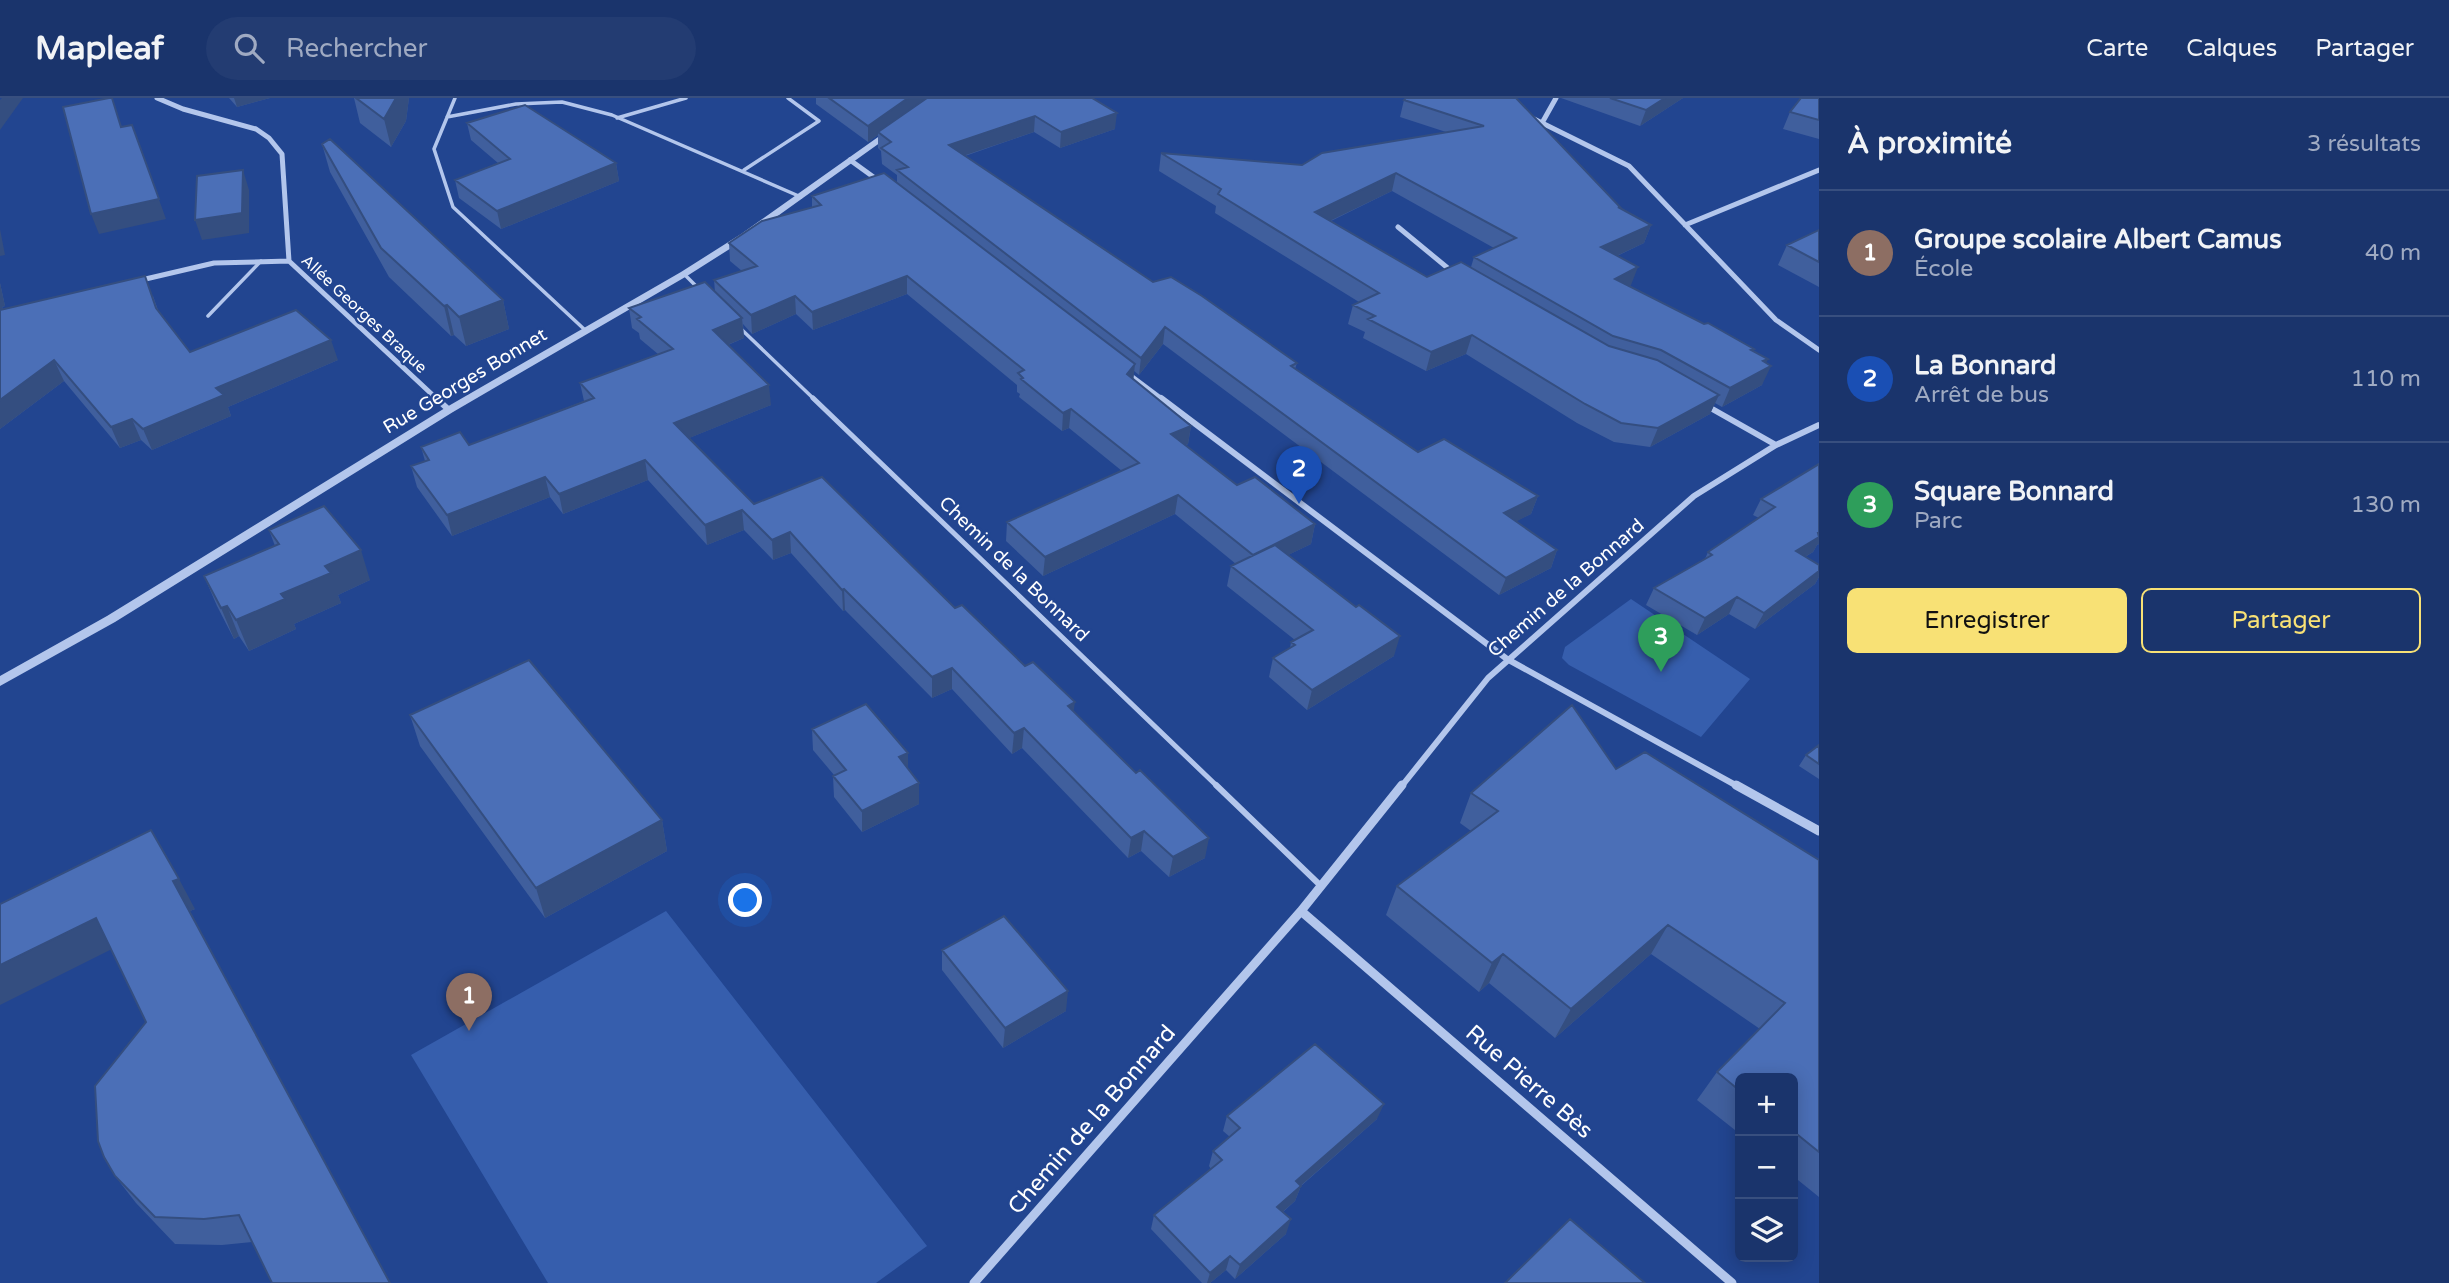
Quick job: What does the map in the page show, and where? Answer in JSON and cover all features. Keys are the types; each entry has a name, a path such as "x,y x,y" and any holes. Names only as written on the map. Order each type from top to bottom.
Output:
{"street":[{"name":"Allée Georges Braque","path":"157,98 183,109 256,129 269,138 282,154 289,261 449,410"},
{"path":"1542,123 1556,98"},
{"path":"1530,117 1629,166 1776,320 1819,350"},
{"name":"Rue Georges Bonnet","path":"0,682 111,619 449,410 684,274 801,197 895,129"},
{"path":"850,160 885,186"},
{"path":"1685,225 1819,170"},
{"path":"1398,227 1466,280"},
{"path":"134,282 214,263 289,261"},
{"path":"1115,363 1507,659 1819,831"},
{"path":"1696,400 1776,445"},
{"name":"Chemin de la Bonnard","path":"974,1283 1301,911 1488,678 1695,496 1776,445 1819,425"},
{"name":"Rue Pierre Bès","path":"1301,911 1732,1283"}],"lane":[{"path":"455,98 434,149 453,207 585,330"},
{"path":"617,117 686,98"},
{"path":"744,170 819,121 788,98"},
{"path":"447,117 516,104 562,102 617,117 801,197"},
{"path":"208,316 261,261"},
{"path":"684,274 704,293"},
{"name":"Chemin de la Bonnard","path":"733,322 1321,887"}],"shaded area":[{"path":"1631,599 1750,679 1701,737 1569,665 1562,658 1565,647"},
{"path":"666,911 927,1246 876,1283 548,1283 411,1055"}],"building":[{"path":"112,98 121,127 132,125 159,199 91,214 63,107"},
{"path":"356,98 396,98 384,119"},
{"path":"829,98 908,98 868,126"},
{"path":"927,98 1092,98 1117,113 1061,132 1035,116 949,145 1153,282 1171,277 1202,296 1297,363 1291,366 1418,452 1444,439 1538,496 1504,513 1557,550 1506,578 1165,327 1141,358 897,170 908,167 881,148 891,142 878,132"},
{"path":"1516,98 1618,207 1651,225 1601,247 1638,267 1615,279 1704,324 1708,323 1754,349 1751,350 1768,359 1763,361 1771,366 1730,388 1661,350 1613,336 1474,257 1516,238 1396,173 1315,212 1427,277 1461,262 1609,346 1657,360 1719,395 1658,428 1621,423 1472,335 1431,352 1368,319 1375,316 1353,305 1379,293 1218,194 1221,189 1161,153 1302,165 1322,153 1484,126 1404,100"},
{"path":"1610,98 1665,98 1646,110"},
{"path":"1801,98 1819,98 1819,120 1790,112"},
{"path":"525,105 616,163 497,211 455,180 510,159 467,123"},
{"path":"330,139 503,300 459,317 381,248 322,144"},
{"path":"243,170 242,213 195,220 197,176"},
{"path":"884,173 1135,364 1127,374 1191,426 1171,434 1237,485 1255,477 1315,524 1253,555 1178,495 1045,557 1007,522 1139,463 1071,409 1063,413 1021,379 1023,378 1018,373 1024,370 907,276 812,312 795,296 751,315 714,280 757,266 729,243 762,221 821,205 812,196"},
{"path":"1819,230 1819,262 1787,245"},
{"path":"145,276 156,308 190,352 296,310 331,340 216,388 224,395 143,429 132,419 111,427 54,360 0,400 0,310"},
{"path":"705,282 742,318 713,330 769,385 674,423 754,504 822,477 955,608 962,605 1025,666 1033,662 1075,702 1068,706 1136,773 1140,770 1209,838 1173,857 1144,831 1131,838 1024,728 1014,733 952,668 932,677 844,589 842,590 790,532 772,540 742,510 705,525 645,460 559,494 545,477 447,515 411,466 429,460 421,447 460,432 469,445 594,398 580,383 673,349 637,319 641,317 629,308"},
{"path":"1819,464 1819,537 1796,551 1819,565 1819,571 1764,613 1737,597 1705,618 1654,588 1712,555 1708,552 1775,507 1761,499"},
{"path":"324,506 361,550 325,566 331,573 281,594 285,599 236,620 227,606 221,608 204,576 279,544 269,530"},
{"path":"1275,545 1356,607 1359,605 1400,636 1312,690 1273,658 1295,645 1291,642 1313,630 1231,566"},
{"path":"529,660 662,820 536,888 410,715"},
{"path":"866,704 908,753 899,757 919,783 862,811 833,776 846,770 812,729"},
{"path":"1572,705 1616,769 1645,752 1819,860 1819,1152 1798,1135 1798,1073 1735,1073 1735,1087 1717,1072 1785,1003 1668,925 1571,1009 1503,954 1492,963 1397,886 1498,811 1471,793"},
{"path":"1819,745 1819,764 1806,755"},
{"path":"151,830 179,879 173,881 390,1283 272,1283 239,1215 204,1219 155,1217 115,1176 98,1141 95,1086 146,1022 96,918 0,965 0,904"},
{"path":"1004,916 1068,991 1005,1028 942,950"},
{"path":"1315,1044 1384,1104 1296,1181 1301,1186 1277,1207 1291,1219 1240,1265 1230,1256 1210,1273 1154,1215 1222,1160 1213,1151 1240,1128 1227,1116"},
{"path":"1570,1219 1645,1283 1505,1283"}],"place":[{"name":"La Bonnard","path":"1299,504"},
{"name":"Square Bonnard","path":"1661,672"},
{"name":"Groupe scolaire Albert Camus","path":"469,1031"}]}
